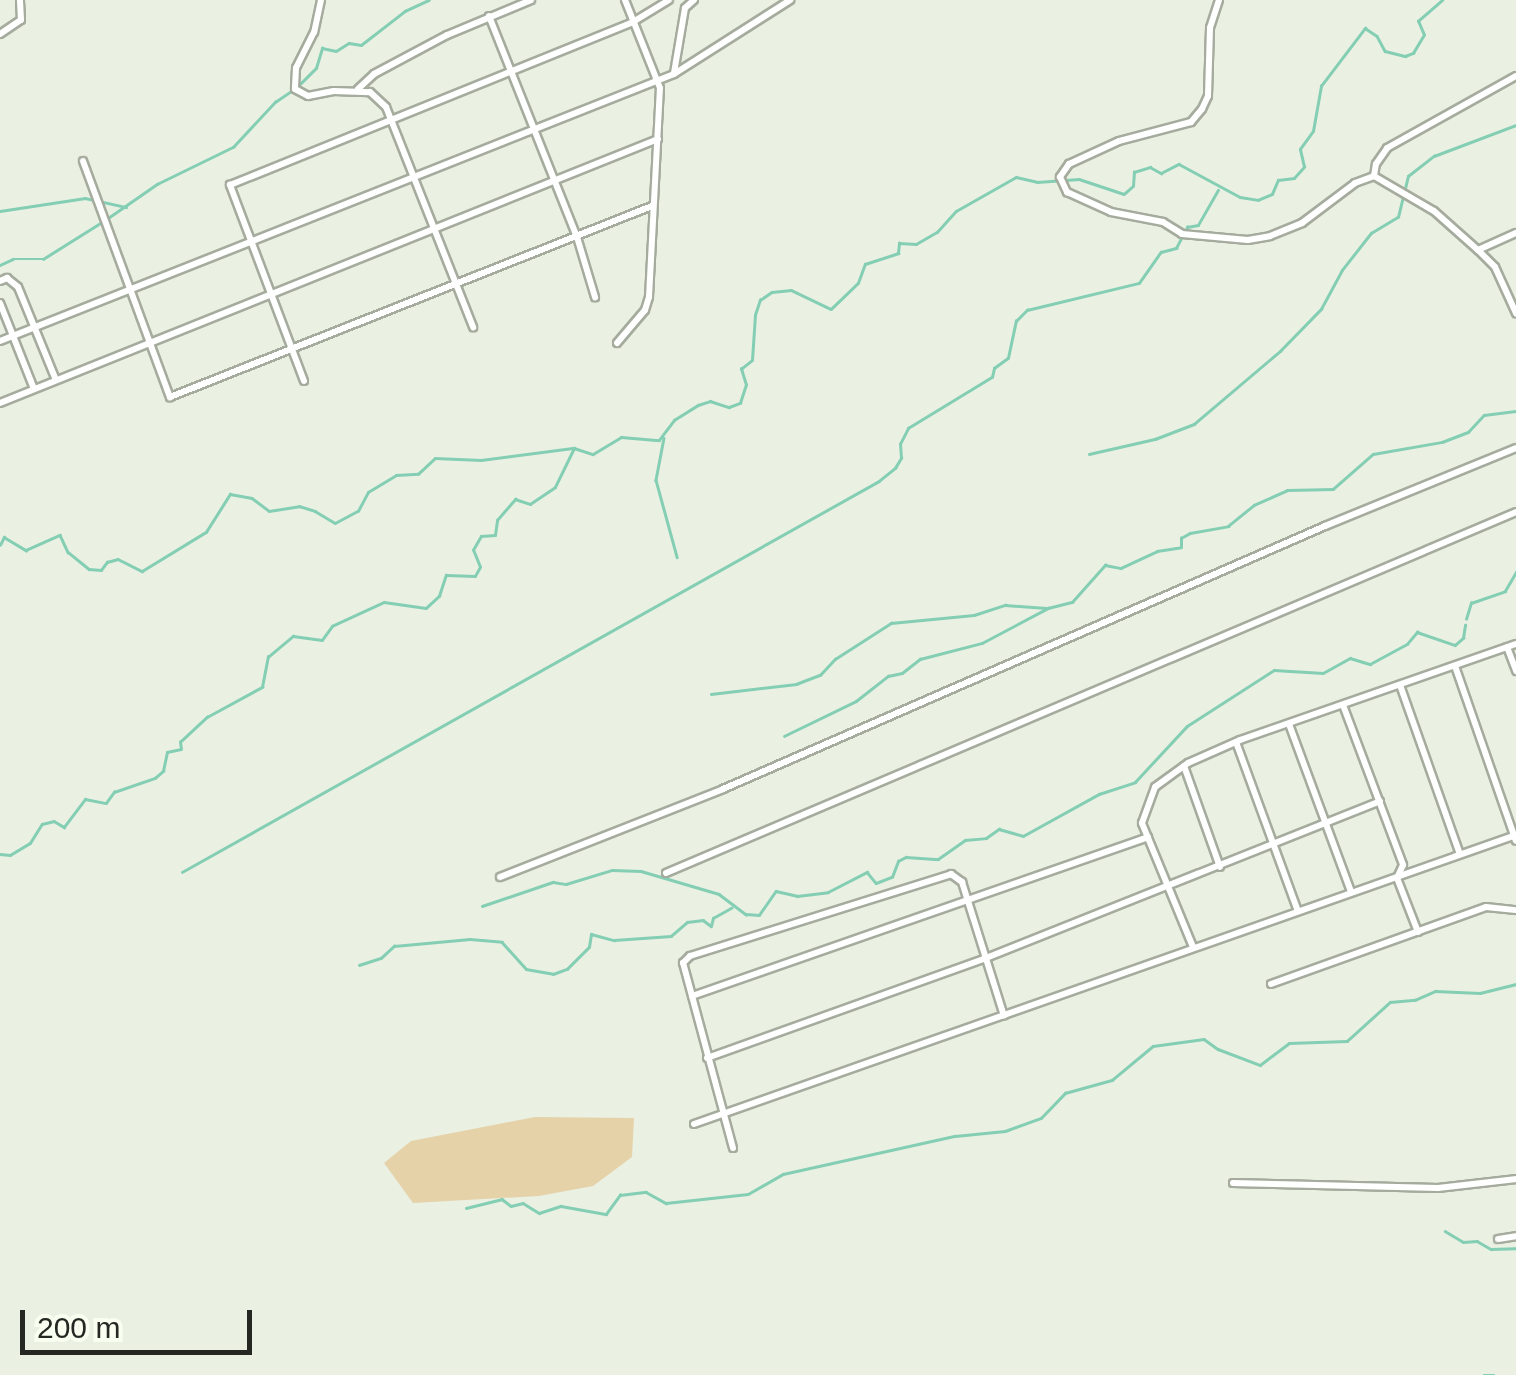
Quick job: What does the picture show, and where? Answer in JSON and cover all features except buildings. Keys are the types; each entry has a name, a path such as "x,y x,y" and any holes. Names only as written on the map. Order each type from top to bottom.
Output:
{"street":[{"path":"0,34 21,20 20,0"},
{"path":"321,0 314,32 296,68 295,89 308,96 370,92 392,120 431,228 473,327"},
{"path":"357,90 374,74 489,16 531,0"},
{"path":"616,343 645,310 649,297 658,139 657,79 625,0"},
{"path":"304,381 230,185 632,22 669,0"},
{"path":"674,74 685,8 694,0"},
{"path":"0,340 411,174 674,74 790,0"},
{"path":"1220,0 1210,28 1208,96 1202,110 1191,122 1119,141 1068,164 1060,178 1068,192 1111,212 1163,222 1182,234 1248,240 1287,230 1355,183 1374,176"},
{"path":"489,16 596,297"},
{"path":"1374,176 1376,164 1387,148 1516,76"},
{"path":"0,403 658,139"},
{"path":"83,162 170,396 652,206"},
{"path":"1374,176 1434,211 1478,250 1495,267 1514,299 1516,313"},
{"path":"1478,250 1516,233"},
{"path":"0,281 7,278 18,287 56,380"},
{"path":"0,303 34,389"},
{"path":"500,877 723,789 1325,526 1516,448"},
{"path":"666,873 1516,512"},
{"path":"1193,947 1142,823 1155,787 1184,766 1236,742 1512,646 1516,672"},
{"path":"694,1124 1515,837 1456,666"},
{"path":"1400,685 1460,854"},
{"path":"1343,705 1403,865 1402,875"},
{"path":"1289,724 1351,892"},
{"path":"1236,742 1298,911"},
{"path":"1184,766 1220,867"},
{"path":"707,1058 986,958 1326,826 1380,801"},
{"path":"692,996 1148,836"},
{"path":"732,1148 684,963 690,956 951,874 962,882 1004,1016"},
{"path":"1402,875 1397,878 1418,932"},
{"path":"1271,984 1486,907 1516,910"},
{"path":"1233,1182 1438,1188 1516,1179"},
{"path":"1498,1238 1516,1236"}],"shaded area":[{"path":"535,1117 634,1118 632,1157 593,1186 539,1196 413,1203 384,1163 411,1141"}],"waterway":[{"path":"299,85 316,68 322,48 336,51 349,43 361,45 405,11 429,0"},
{"path":"0,545 4,537 26,550 60,535 68,552 89,569 101,570 107,562 118,559 142,571 206,532 230,494 252,498 269,511 299,506 335,523 358,511 368,492 396,475 418,474 435,458 481,460 574,448 593,454 621,437 659,440 674,420 698,405 710,401 729,407 740,403 746,385 741,369 752,360 760,300 772,292 791,290 831,309 858,283 865,264 898,253 899,243 916,244 937,232 956,211 1016,177 1037,182 1079,179 1124,194 1133,186 1134,172 1150,167 1161,173 1179,164 1240,197 1258,200 1272,194 1278,180 1294,178 1304,167 1300,149 1313,131 1321,86 1365,28 1377,36 1385,51 1405,56 1413,53 1424,35 1418,21 1442,0"},
{"path":"108,218 157,184 233,147 275,102 293,90"},
{"path":"1089,454 1155,439 1194,424 1280,351 1321,309 1342,270 1371,233 1398,217 1408,176 1434,156 1516,125"},
{"path":"182,872 879,481 901,458 900,444 908,428 992,377 994,368 1008,358 1016,321 1027,310 1139,283 1161,252 1176,248 1187,227 1198,225 1218,190"},
{"path":"0,211 85,198 126,207"},
{"path":"0,265 13,259 43,259 102,222"},
{"path":"784,736 856,701 888,676 902,673 920,659 982,643 1048,608 1072,602 1105,565 1121,568 1157,551 1181,547 1181,538 1190,533 1228,526 1254,505 1287,490 1333,489 1373,454 1442,442 1468,432 1484,415 1516,411"},
{"path":"664,438 656,480 677,557"},
{"path":"0,854 10,855 30,843 42,824 54,821 64,827 85,799 106,803 114,792 155,778 163,771 167,752 181,749 180,742 207,717 262,687 268,657 293,636 322,640 332,626 384,602 426,608 439,596 446,575 475,576 480,567 473,550 481,536 495,535 497,520 515,499 530,504 555,487 574,448"},
{"path":"1466,619 1471,603 1505,591 1516,572"},
{"path":"711,694 796,684 820,675 835,659 891,623 974,615 1005,605 1046,608"},
{"path":"482,906 553,882 566,884 612,870 641,871 719,894 746,914 759,915 776,891 797,896 828,892 867,872 876,883 892,877 898,861 906,857 938,859 965,840 986,838 999,829 1023,836 1099,794 1135,782 1187,726 1274,670 1323,673 1350,658 1370,664 1407,644 1417,632 1455,645 1463,638 1465,625"},
{"path":"359,965 381,958 394,946 470,939 502,942 526,969 553,974 567,969 589,947 591,934 614,940 671,936 687,922 703,920 711,926 713,918 731,908"},
{"path":"466,1208 502,1199 511,1206 523,1203 539,1213 561,1206 606,1214 620,1195 646,1192 666,1203 748,1194 783,1174 955,1136 1005,1131 1041,1118 1065,1093 1112,1080 1153,1046 1204,1039 1218,1049 1260,1065 1289,1043 1347,1041 1390,1002 1415,1000 1435,991 1480,993 1516,984"},
{"path":"1445,1231 1463,1242 1477,1241 1491,1249 1516,1248"},
{"path":"1484,1375 1494,1375"}]}
